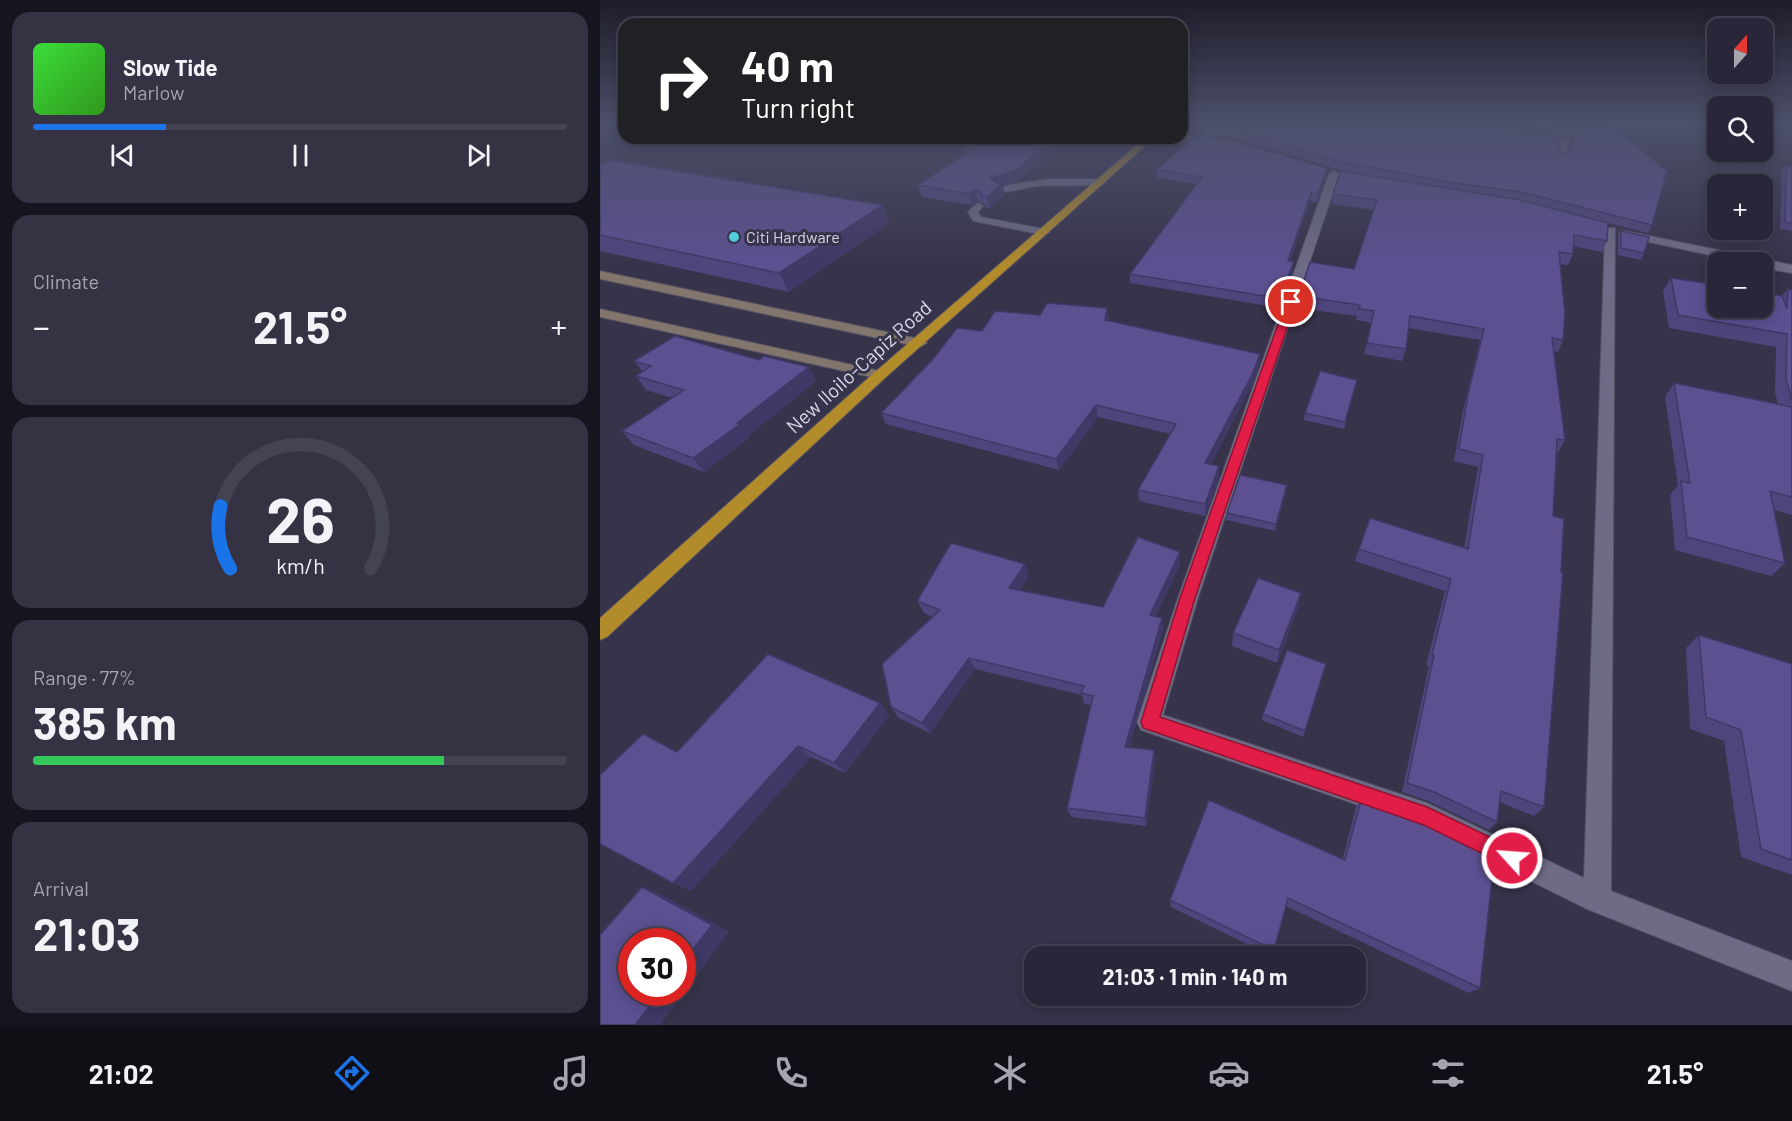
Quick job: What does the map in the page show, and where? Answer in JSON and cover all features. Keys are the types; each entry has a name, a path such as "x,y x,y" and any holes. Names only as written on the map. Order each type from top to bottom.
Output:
{"highway":[{"name":"New Iloilo-Capiz Road","path":"600,631 880,375 920,343 1112,172"}],"street":[{"path":"1335,174 1188,598 1149,722 1427,816 1597,899 1792,976"},
{"path":"1000,190 1065,182 1101,182"},
{"path":"978,206 973,213 977,219 1044,232"},
{"path":"1597,899 1606,229 1711,252"},
{"path":"1773,266 1792,269"},
{"path":"600,275 920,343"},
{"path":"600,312 880,375"}],"building":[{"name":"Citi Hardware","path":"600,172 682,172 883,205 779,273 600,235"},
{"path":"938,172 1011,172 990,178 996,183 1002,183 987,197 982,196 981,192 975,189 969,194 918,185"},
{"path":"1169,172 1326,172 1318,194 1311,193 1288,261 1294,261 1281,296 1276,298 1130,274 1202,177"},
{"path":"1341,172 1346,172 1520,200 1608,223 1607,241 1574,235 1573,254 1559,252 1565,314 1563,340 1552,338 1565,440 1557,439 1553,516 1564,519 1561,572 1563,572 1544,807 1501,791 1497,822 1434,792 1407,783 1434,655 1432,654 1451,579 1359,549 1370,518 1468,549 1483,455 1459,449 1468,394 1484,329 1410,316 1406,349 1367,343 1374,311 1359,309 1360,305 1299,296 1310,262 1354,269 1377,200 1333,194"},
{"path":"1395,172 1667,172 1652,225 1521,192"},
{"path":"1786,172 1792,172 1792,224 1785,222"},
{"path":"1621,231 1649,237 1644,253 1621,248"},
{"path":"1671,278 1707,283 1707,318 1773,318 1773,294 1782,296 1787,309 1788,289 1792,290 1792,400 1786,379 1787,334 1678,315"},
{"path":"1047,303 1107,308 1105,320 1260,354 1253,373 1205,463 1219,466 1205,504 1138,490 1176,424 1096,405 1056,459 881,413 933,359 957,328 982,331 995,311 1040,315"},
{"path":"675,336 759,360 764,356 809,367 737,423 740,424 693,458 622,431 684,390 636,376 651,366 634,361"},
{"path":"1320,371 1357,380 1345,422 1305,413"},
{"path":"1674,383 1792,407 1792,497 1770,491 1785,563 1687,537 1681,481 1690,483"},
{"path":"1240,475 1287,485 1276,524 1227,513"},
{"path":"1138,537 1180,552 1150,615 1162,618 1125,747 1154,750 1145,818 1067,808 1093,696 1081,693 1084,686 969,658 922,723 891,707 882,664 940,610 917,601 951,543 1025,564 1009,588 1103,607"},
{"path":"1258,578 1301,593 1279,650 1233,633"},
{"path":"1699,635 1792,664 1792,860 1761,849 1741,730 1706,717"},
{"path":"1287,650 1326,664 1305,731 1263,714"},
{"path":"768,654 880,703 834,763 798,746 673,883 600,844 600,775 643,734 677,752"},
{"path":"1362,797 1402,814 1402,811 1429,820 1495,852 1480,988 1288,898 1275,946 1266,946 1170,900 1209,800 1345,860"},
{"path":"642,887 712,925 696,945 696,928 618,928 618,1006 650,1006 635,1025 600,1025 600,935"}],"place":[{"name":"Citi Hardware","path":"734,237"}],"route":[{"path":"1291,302 1188,598 1149,722 1427,816 1512,858"}]}
